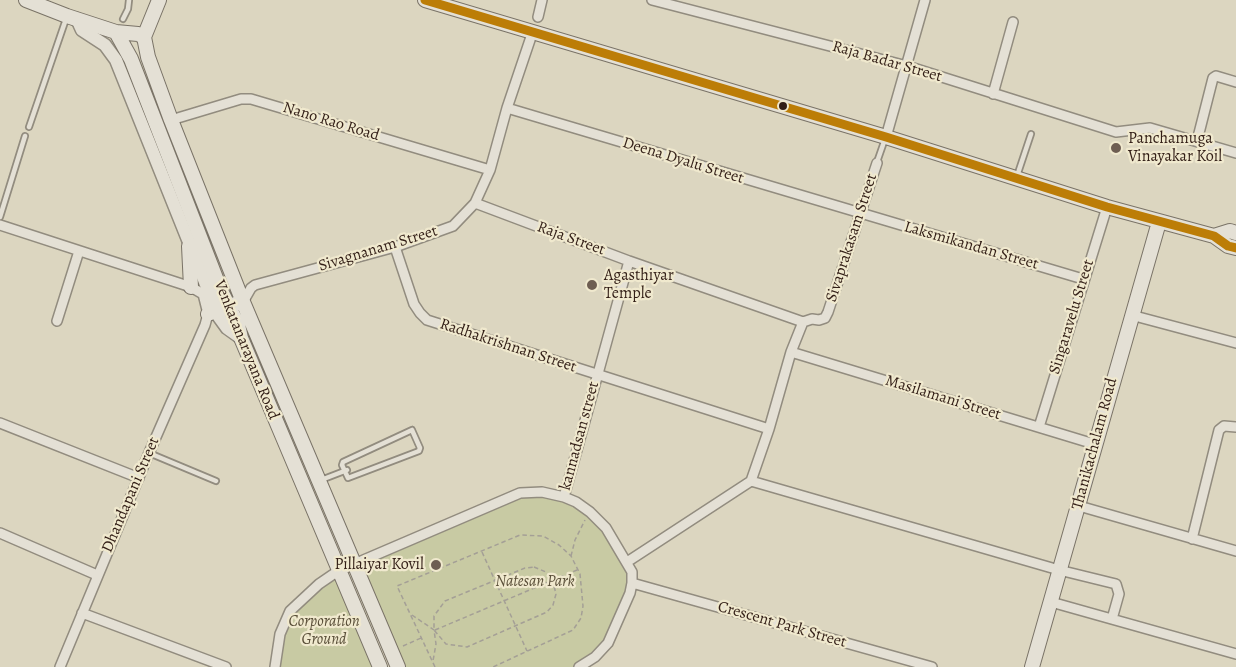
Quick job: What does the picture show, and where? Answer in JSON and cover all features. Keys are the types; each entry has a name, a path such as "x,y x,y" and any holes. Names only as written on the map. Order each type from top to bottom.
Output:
{"main road":[{"path":"26,0 116,32 138,34 144,37 159,0"},
{"path":"425,0 886,136 1107,207 1214,236 1228,246 1236,248"},
{"name":"Venkatanarayana Road","path":"116,32 131,59 221,291 220,313"},
{"name":"Venkatanarayana Road","path":"144,37 148,57 171,120 220,313 319,481 398,667"},
{"name":"Thanikachalam Road","path":"1032,667 1159,222"},
{"path":"1214,236 1230,231 1236,233"},
{"path":"189,246 191,287"},
{"name":"Venkatanarayana Road","path":"220,313 238,325 241,338 380,667"}],"street":[{"path":"538,16 542,0"},
{"name":"Raja Badar Street","path":"652,0 908,66 1120,132 1150,128 1197,141"},
{"path":"886,136 908,66 925,0"},
{"path":"72,18 82,30 105,45 116,60 189,246 220,313"},
{"path":"993,94 1013,22"},
{"name":"Sivagnanam Street","path":"220,313 255,285 395,247 453,226 475,203 490,170 507,108 533,31"},
{"path":"1236,82 1218,76 1213,78 1197,141 1236,153"},
{"name":"Nano Rao Road","path":"171,120 241,99 251,99 490,170"},
{"name":"Deena Dyalu Street","path":"507,108 860,214"},
{"name":"Sivaprakasam Street","path":"803,322 825,318 828,312 877,163"},
{"name":"Raja Street","path":"475,203 629,261 803,322"},
{"name":"Singaravelu Street","path":"1039,427 1107,207"},
{"name":"Laksmikandan Street","path":"860,214 1083,279"},
{"path":"0,225 191,287 202,294 220,313"},
{"name":"Radhakrishnan Street","path":"395,247 414,304 427,320 769,429"},
{"path":"57,321 79,251"},
{"name":"kannadsan street","path":"338,570 520,493 542,492 564,497 629,261"},
{"name":"Dhandapani Street","path":"60,667 149,453 220,313"},
{"path":"1131,315 1236,343"},
{"path":"627,562 751,480 769,429 791,352 803,322"},
{"name":"Masilamani Street","path":"791,352 1094,444"},
{"path":"0,423 139,478"},
{"path":"1192,539 1219,430 1224,426 1236,427"},
{"path":"751,480 1059,570 1116,584 1119,594 1112,619"},
{"path":"564,497 590,512 606,528 632,572 632,583 608,643 595,657 579,667"},
{"path":"1079,506 1236,551"},
{"path":"0,533 98,575"},
{"path":"275,667 280,634 290,611 338,570"},
{"name":"Crescent Park Street","path":"632,583 932,667"},
{"path":"1051,602 1236,654"},
{"path":"82,613 226,667"}],"lane":[{"path":"123,19 129,0"},
{"path":"28,127 72,18"},
{"path":"1017,178 1031,134"},
{"path":"0,216 25,136"},
{"name":"Sivaprakasam Street","path":"877,163 886,136"},
{"path":"412,430 419,451 349,478 344,471 343,462 412,430"},
{"path":"149,453 216,481"},
{"path":"319,481 344,471"}],"path":[{"path":"571,556 574,540 590,512"},
{"path":"435,667 397,586 520,535 543,536 559,545 571,556 578,570 584,606 581,618 573,630 493,667"},
{"path":"482,551 527,651"},
{"path":"411,615 434,630 446,644 467,646 547,612 553,605 556,594 552,580 546,572 534,567 525,568 445,601 434,615 434,630 436,644 432,662"},
{"path":"434,630 578,570"},
{"path":"392,651 422,638"}],"green space":[{"name":"Natesan Park","path":"521,495 563,500 575,504 609,528 632,569 620,622 593,659 578,667 403,667 359,566"},
{"name":"Corporation Ground","path":"338,575 379,667 277,667 282,636 292,614 319,588"}],"transit line":[{"path":"425,0 886,137 1107,207 1214,236 1228,246 1236,248"}],"place":[{"name":"Panchamuga Vinayakar Koil","path":"1116,148"},
{"name":"Agasthiyar Temple","path":"592,285"},
{"name":"Pillaiyar Kovil","path":"436,565"}]}
